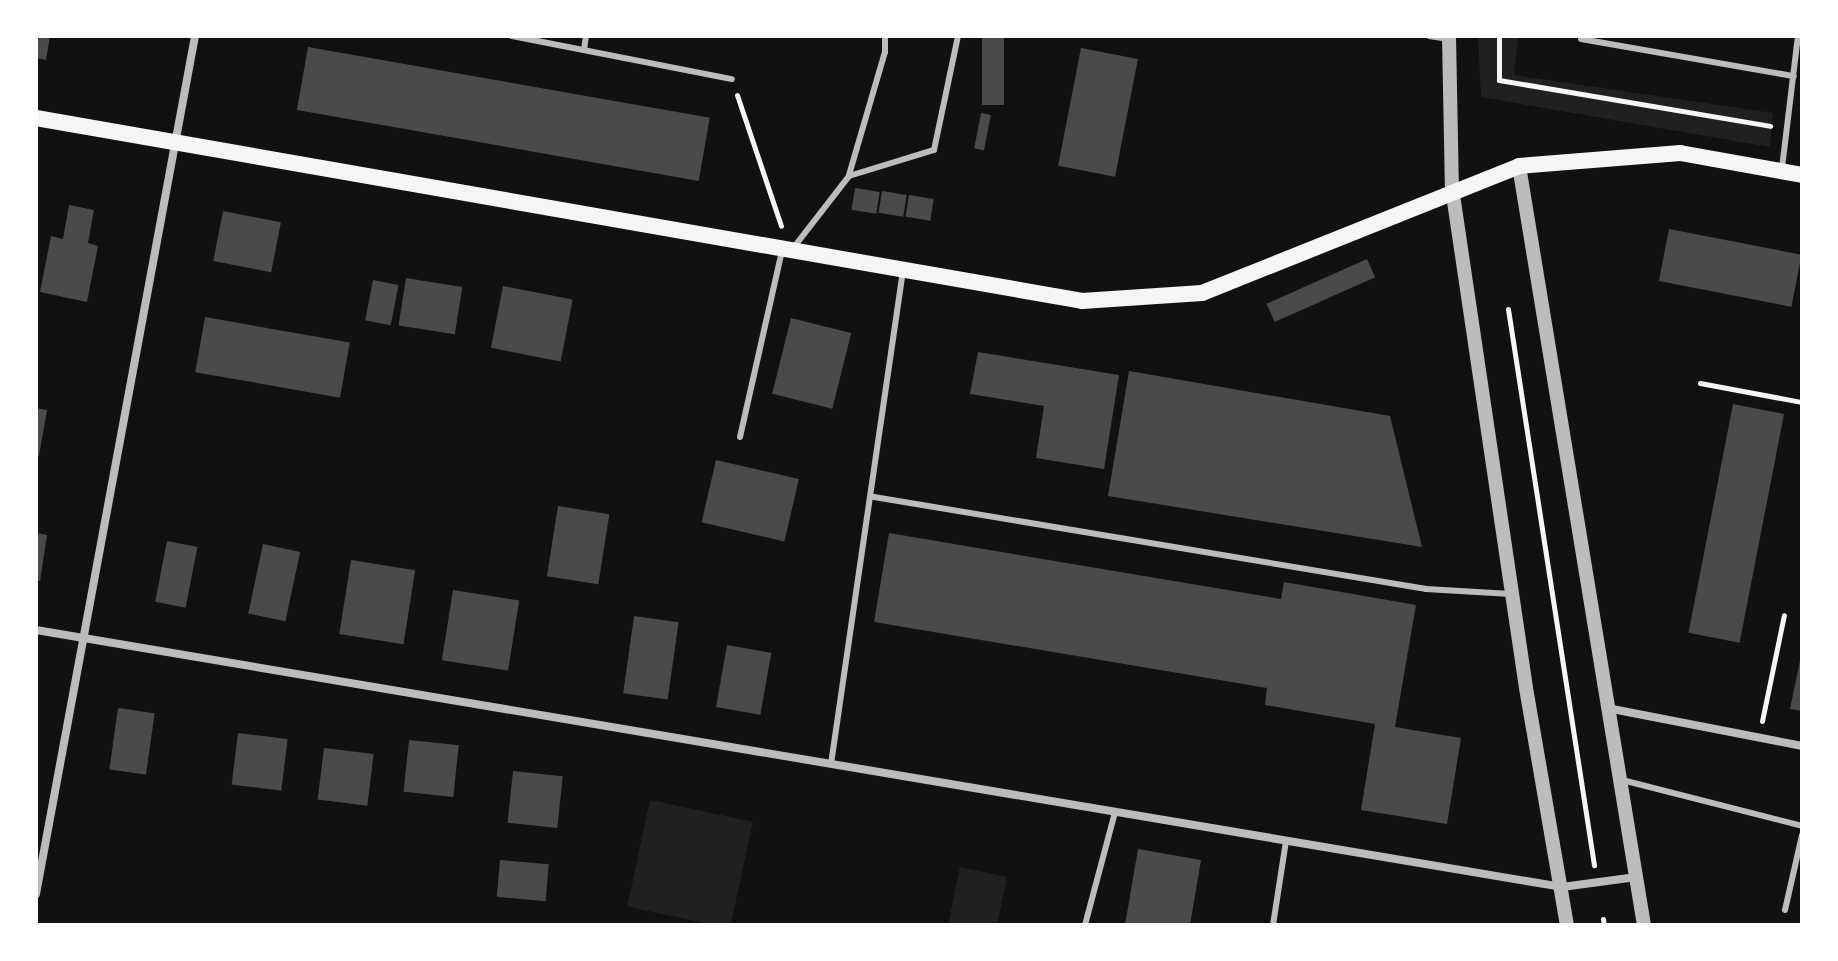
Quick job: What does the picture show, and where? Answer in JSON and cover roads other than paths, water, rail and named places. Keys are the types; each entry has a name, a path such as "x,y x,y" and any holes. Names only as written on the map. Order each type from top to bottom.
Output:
{"main road":[{"path":"36,118 786,252 1082,301 1202,293 1452,188 1519,166 1680,153 1802,175"}],"street":[{"path":"36,894 195,36"},
{"path":"1449,38 1452,188 1512,594 1567,925"},
{"path":"1519,166 1644,925"},
{"path":"36,630 1562,887 1636,877"},
{"path":"1607,708 1802,746"}],"lane":[{"path":"512,36 732,79"},
{"path":"584,50 586,36"},
{"path":"740,437 786,252 849,176 885,52 885,36"},
{"path":"849,176 934,150 958,36"},
{"path":"1429,36 1449,38"},
{"path":"1782,172 1798,36"},
{"path":"1581,39 1794,76"},
{"path":"831,764 874,497 903,271"},
{"path":"874,497 1426,589 1512,594"},
{"path":"1619,779 1802,826"},
{"path":"1085,925 1115,812"},
{"path":"1785,910 1802,835"},
{"path":"1273,925 1286,841"}]}
